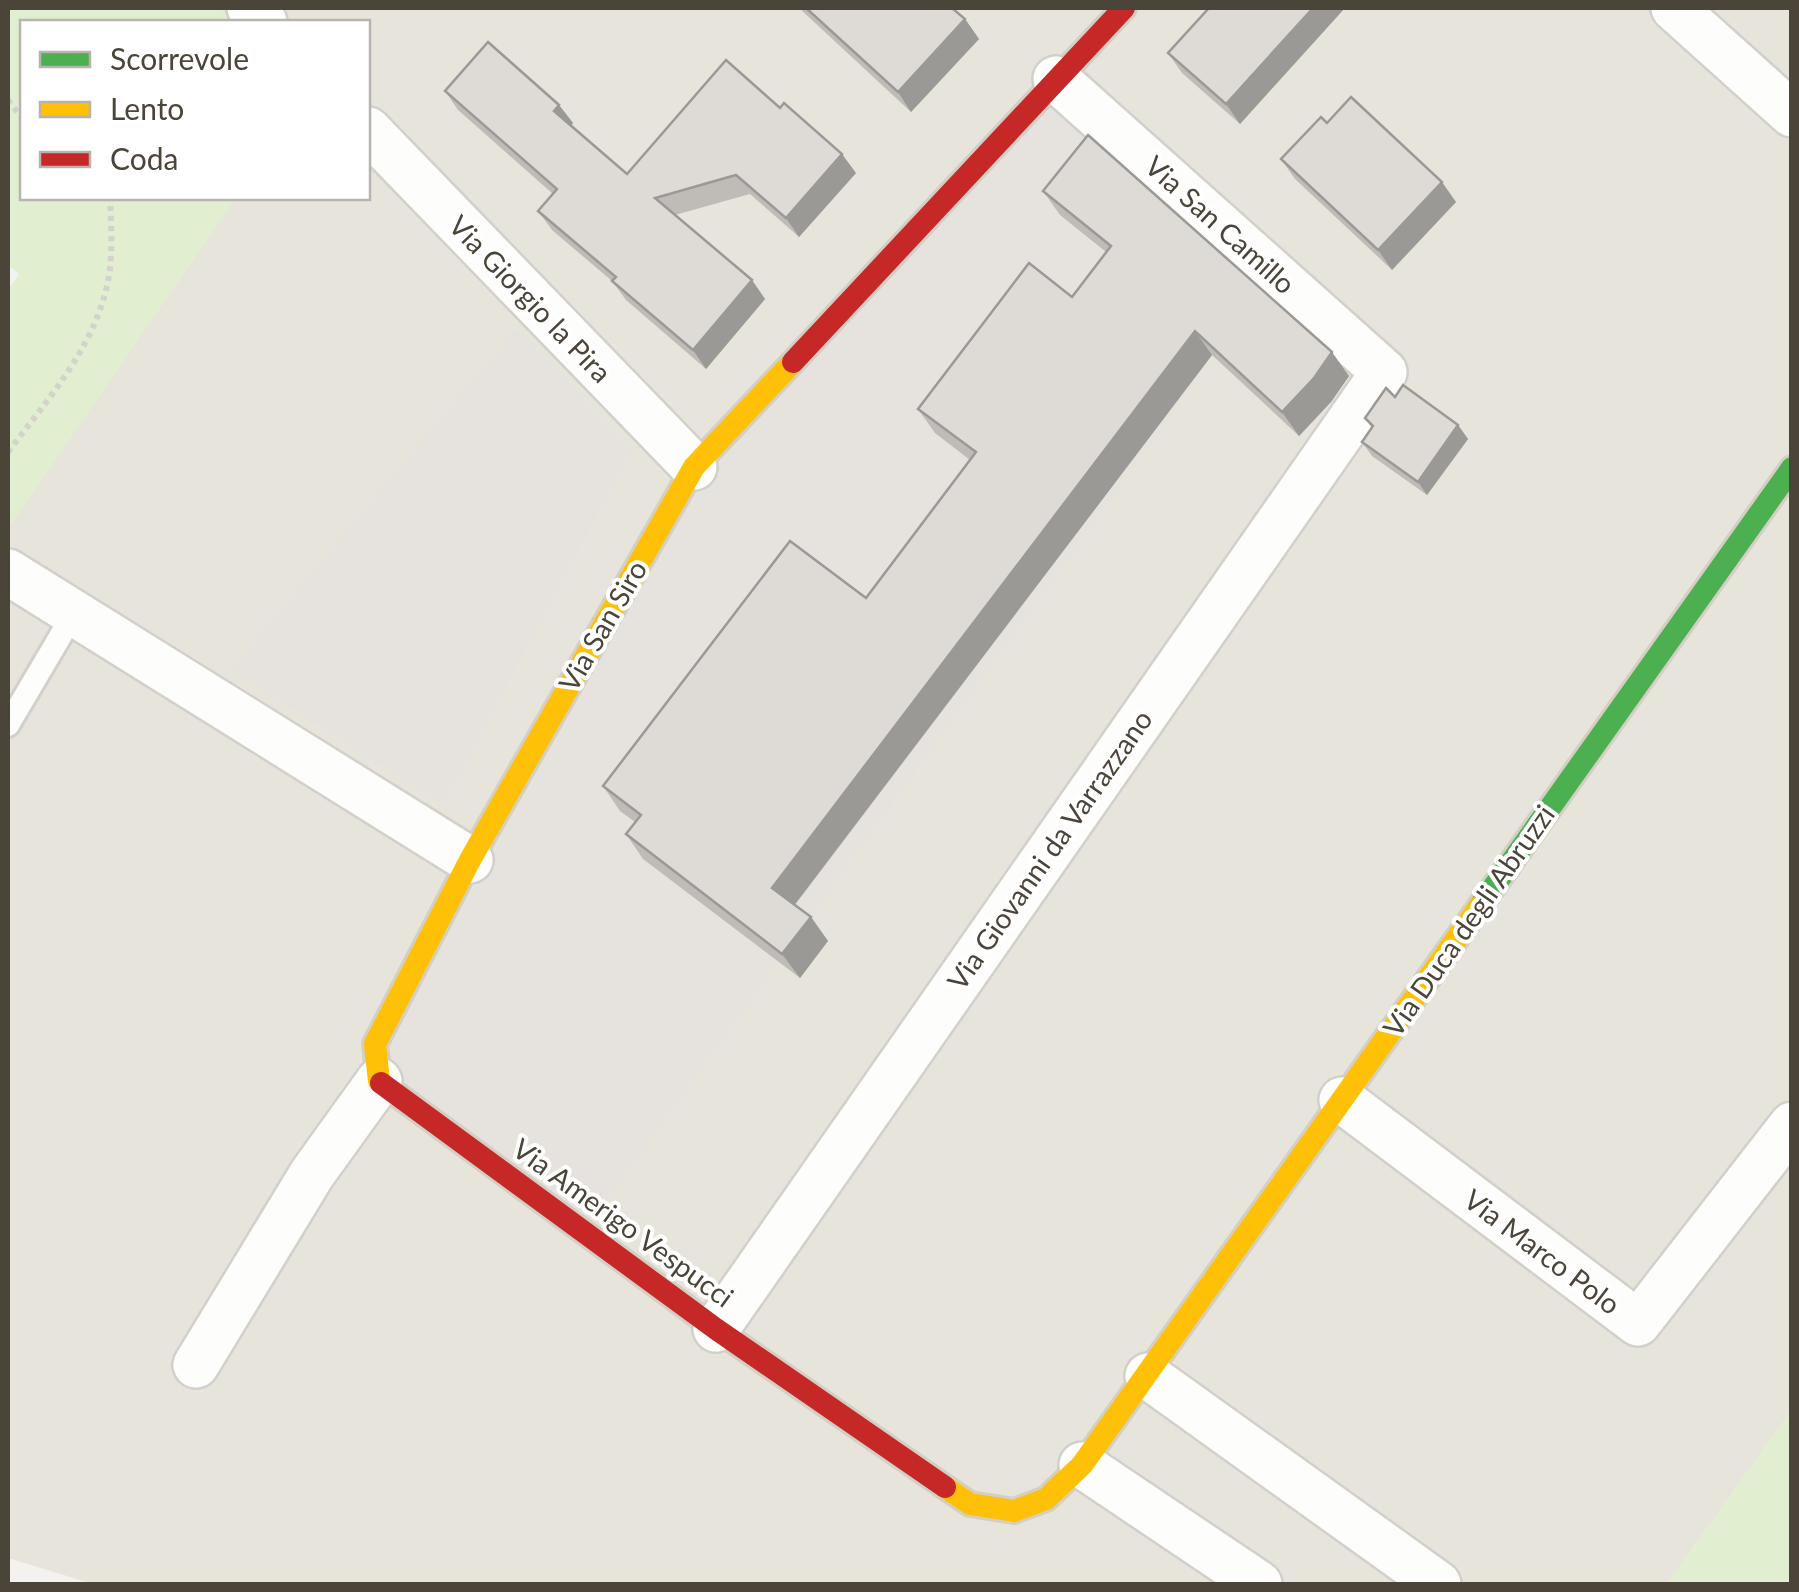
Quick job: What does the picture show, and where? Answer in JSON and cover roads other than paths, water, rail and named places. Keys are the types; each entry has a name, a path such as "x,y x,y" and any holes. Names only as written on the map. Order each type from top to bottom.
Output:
{"street":[{"name":"Via San Siro","path":"470,860 694,467 1124,8"},
{"path":"1689,13 1792,114"},
{"name":"Via San Camillo","path":"1056,79 1384,372"},
{"name":"Via Giorgio la Pira","path":"370,132 694,467"},
{"name":"Via Giovanni da Varrazzano","path":"716,1329 1384,372"},
{"name":"Via Duca degli Abruzzi","path":"1046,1498 1082,1465 1148,1376 1792,468"},
{"path":"8,572 470,860 375,1044 379,1082 312,1174 196,1365"},
{"name":"Via Amerigo Vespucci","path":"379,1082 716,1329 970,1504 1014,1511 1046,1498"},
{"name":"Via Marco Polo","path":"1342,1100 1638,1324 1792,1124"},
{"path":"1148,1376 1438,1584"},
{"path":"1082,1465 1258,1584"}],"lane":[{"path":"8,724 74,613"}]}
